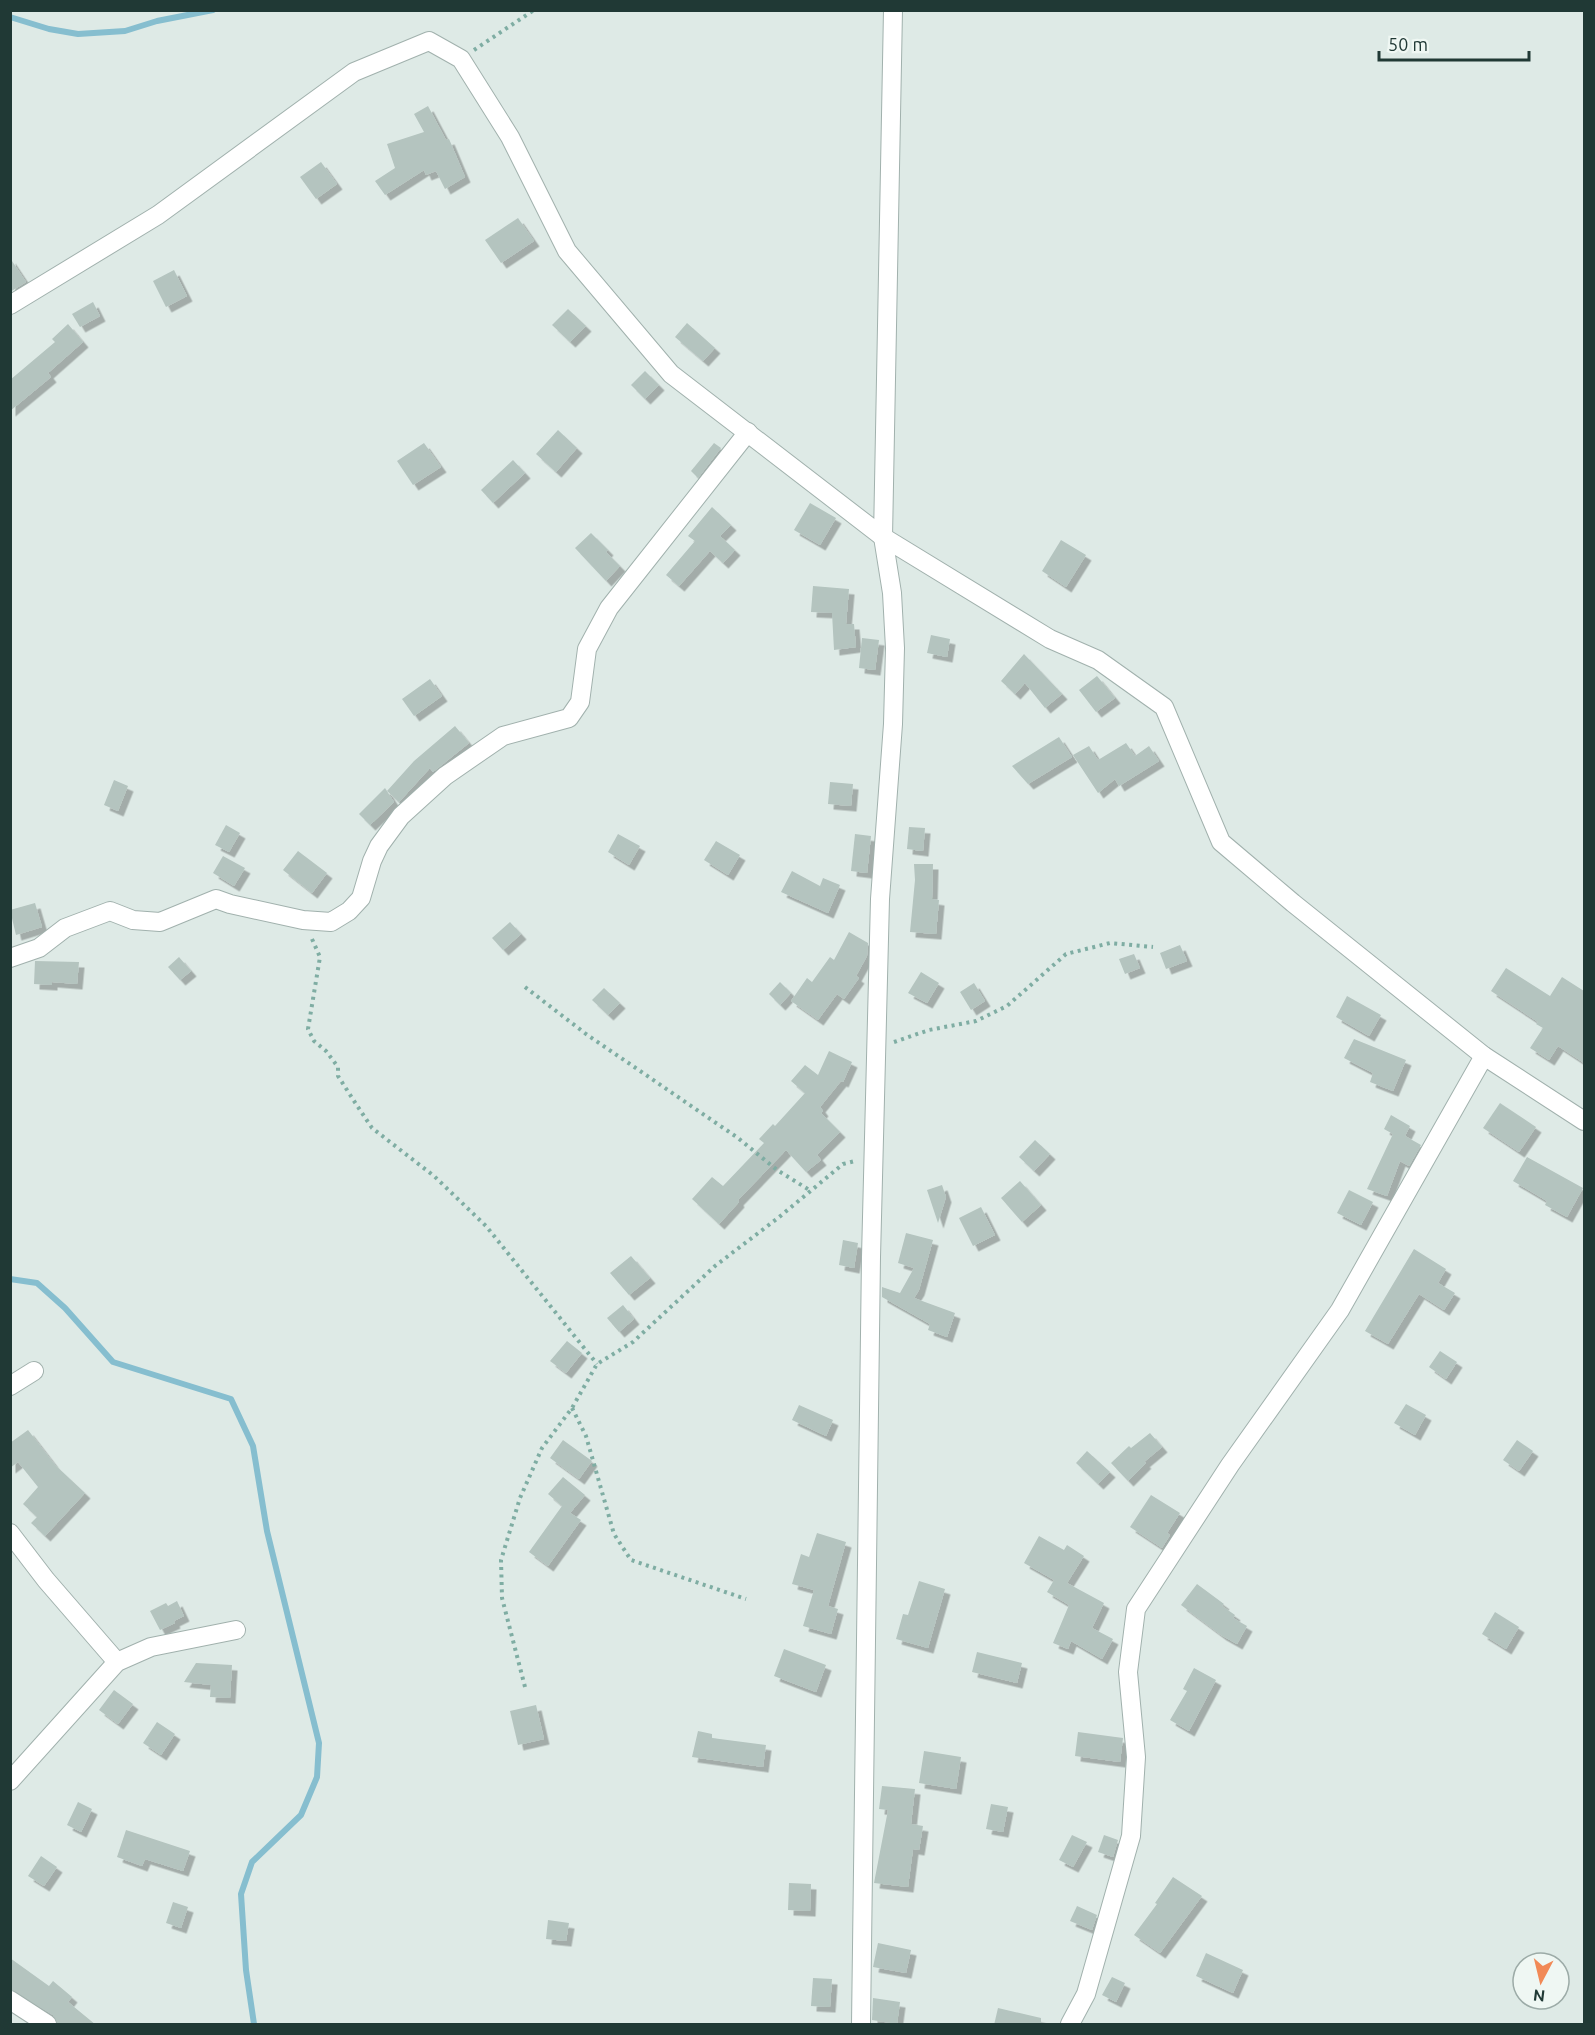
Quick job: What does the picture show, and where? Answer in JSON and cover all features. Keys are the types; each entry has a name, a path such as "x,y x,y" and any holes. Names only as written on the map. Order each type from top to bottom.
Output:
{"street":[{"path":"861,2025 873,1156 880,899 893,724 895,648 892,593 883,537 893,10"},
{"path":"10,304 158,215 354,72 429,41 461,59 510,137 567,251 671,374 883,537 1050,639 1098,660 1164,707 1221,842 1293,903 1484,1056 1584,1121"},
{"path":"10,958 39,948 65,928 110,911 133,920 160,922 216,899 303,920 331,922 349,911 361,898 379,846 401,816 445,776 503,736 569,718 580,702 587,649 609,608 748,432"},
{"path":"1070,2025 1086,1994 1131,1836 1136,1757 1128,1672 1136,1609 1230,1465 1340,1310 1484,1056"},
{"path":"10,1386 34,1371"},
{"path":"10,1533 46,1580 117,1662"},
{"path":"10,1781 117,1662 151,1647 236,1630"},
{"path":"10,2000 47,2025"}],"path":[{"path":"461,59 534,10"},
{"path":"303,920 320,957 308,1029 314,1041 326,1051 338,1067 338,1076 372,1128 434,1176 486,1226 597,1364"},
{"path":"876,1049 929,1030 976,1021 1006,1006 1066,954 1110,943 1153,947"},
{"path":"525,987 586,1034 738,1138 777,1170 811,1191"},
{"path":"525,1687 502,1598 501,1560 520,1498 542,1448 572,1408 597,1364 633,1342 715,1266 843,1164 873,1156"},
{"path":"572,1408 586,1436 614,1534 631,1560 746,1599"}],"building":[{"path":"428,106 446,140 449,139 465,177 445,189 436,171 426,175 424,170 385,195 375,181 395,168 387,144 424,132 414,114"},
{"path":"321,162 337,184 316,199 300,177"},
{"path":"518,218 534,241 501,263 485,240"},
{"path":"10,258 26,282 10,292"},
{"path":"174,270 187,296 166,307 153,281"},
{"path":"93,302 100,316 80,327 72,314"},
{"path":"568,309 586,326 570,342 552,325"},
{"path":"687,323 715,348 703,361 675,337"},
{"path":"68,324 83,342 48,373 51,377 10,411 10,380 55,342 52,339"},
{"path":"645,371 659,385 645,399 631,385"},
{"path":"558,430 577,448 556,472 536,454"},
{"path":"424,443 441,467 413,485 397,461"},
{"path":"714,443 721,448 698,478 691,471"},
{"path":"513,460 525,473 493,503 481,490"},
{"path":"810,503 836,518 820,545 794,530"},
{"path":"712,507 731,525 720,536 735,550 723,563 710,551 679,586 666,575 695,541 688,536"},
{"path":"591,533 620,566 606,581 575,548"},
{"path":"1061,540 1086,555 1066,587 1042,571"},
{"path":"813,586 849,589 846,624 854,624 856,647 834,650 832,613 811,612"},
{"path":"931,635 950,639 947,657 927,653"},
{"path":"862,638 879,640 875,670 859,668"},
{"path":"1024,654 1062,694 1045,708 1025,683 1015,694 1001,681"},
{"path":"1097,676 1115,698 1096,712 1079,690"},
{"path":"430,679 442,696 414,716 402,699"},
{"path":"455,726 469,743 433,772 430,768 399,802 387,791 414,761"},
{"path":"1059,737 1072,757 1028,784 1012,766"},
{"path":"1126,743 1135,756 1149,746 1159,761 1119,786 1115,779 1098,793 1073,755 1089,746 1098,760"},
{"path":"114,780 128,786 118,811 104,805"},
{"path":"830,782 853,784 851,806 828,804"},
{"path":"385,788 394,802 370,825 359,814"},
{"path":"226,825 240,833 229,852 215,845"},
{"path":"909,827 925,828 923,851 907,849"},
{"path":"618,834 640,846 629,865 608,852"},
{"path":"855,834 871,836 867,873 851,871"},
{"path":"716,841 740,855 728,875 704,860"},
{"path":"298,851 327,873 312,893 283,870"},
{"path":"223,856 245,868 234,886 213,873"},
{"path":"914,864 933,864 932,899 939,900 936,934 910,932 915,880"},
{"path":"792,871 820,886 823,878 840,885 828,913 781,892"},
{"path":"35,903 42,927 16,935 10,910"},
{"path":"510,922 521,934 503,950 492,938"},
{"path":"849,932 868,943 867,956 856,976 859,978 844,999 837,994 818,1020 791,1001 807,978 812,982 830,957 834,960"},
{"path":"1180,945 1187,961 1166,969 1160,953"},
{"path":"1134,954 1140,968 1125,974 1119,959"},
{"path":"179,957 191,971 180,980 168,967"},
{"path":"35,961 79,962 77,984 52,982 52,985 34,984"},
{"path":"1506,968 1550,996 1562,977 1584,991 1584,1063 1558,1046 1549,1060 1530,1048 1543,1028 1536,1024 1538,1022 1491,991"},
{"path":"921,972 939,983 927,1003 908,993"},
{"path":"780,982 791,993 780,1005 769,994"},
{"path":"974,983 985,1001 971,1010 960,992"},
{"path":"604,988 620,1003 608,1015 592,1000"},
{"path":"1347,996 1381,1015 1369,1036 1336,1017"},
{"path":"1354,1039 1406,1060 1393,1091 1370,1082 1373,1073 1344,1058"},
{"path":"829,1051 852,1062 843,1082 841,1081 820,1107 823,1111 821,1113 840,1132 817,1155 821,1160 806,1172 786,1150 738,1200 739,1202 719,1224 692,1199 712,1177 723,1186 764,1143 759,1139 773,1124 775,1126 805,1093 791,1081 805,1065 818,1075"},
{"path":"1500,1103 1536,1127 1519,1152 1483,1128"},
{"path":"1391,1115 1410,1126 1405,1136 1421,1145 1409,1166 1400,1161 1387,1196 1367,1189 1393,1134 1384,1129"},
{"path":"1035,1140 1050,1154 1034,1171 1019,1157"},
{"path":"1527,1157 1583,1188 1567,1217 1545,1205 1547,1201 1513,1181"},
{"path":"1020,1181 1041,1205 1022,1222 1001,1198"},
{"path":"942,1185 946,1197 938,1223 927,1190"},
{"path":"1349,1190 1373,1202 1361,1225 1337,1213"},
{"path":"981,1207 995,1235 973,1246 959,1218"},
{"path":"906,1233 933,1240 919,1290 914,1298 955,1313 947,1337 928,1330 930,1324 882,1297 882,1287 900,1293 914,1268 898,1263"},
{"path":"843,1240 858,1243 854,1268 839,1265"},
{"path":"1414,1249 1446,1269 1438,1283 1455,1293 1444,1310 1419,1294 1388,1344 1365,1331"},
{"path":"631,1256 650,1278 629,1295 610,1273"},
{"path":"623,1305 634,1319 619,1332 607,1318"},
{"path":"567,1341 582,1353 566,1373 550,1361"},
{"path":"1440,1351 1457,1362 1446,1379 1429,1367"},
{"path":"1406,1404 1426,1415 1415,1435 1394,1423"},
{"path":"799,1405 833,1420 826,1436 792,1420"},
{"path":"28,1430 55,1465 85,1493 45,1536 31,1523 37,1517 23,1504 38,1487 18,1462 10,1468 10,1443"},
{"path":"1150,1433 1162,1447 1144,1462 1146,1463 1128,1481 1111,1463 1129,1446 1131,1448"},
{"path":"563,1440 592,1461 579,1479 550,1458"},
{"path":"1517,1440 1533,1451 1519,1471 1503,1460"},
{"path":"1087,1451 1110,1472 1098,1484 1076,1463"},
{"path":"563,1477 585,1495 570,1513 581,1520 548,1566 529,1552 562,1506 568,1511 548,1494"},
{"path":"1151,1495 1180,1513 1167,1533 1170,1535 1162,1548 1130,1527"},
{"path":"817,1533 846,1542 828,1606 838,1609 831,1634 803,1626 814,1590 792,1584 801,1554 809,1557"},
{"path":"1039,1536 1064,1550 1067,1545 1084,1556 1067,1583 1104,1603 1092,1628 1113,1639 1102,1659 1071,1641 1068,1649 1053,1643 1069,1605 1047,1592 1054,1580 1024,1563"},
{"path":"919,1581 945,1589 928,1648 896,1639 903,1614 908,1615"},
{"path":"1197,1584 1224,1604 1222,1606 1235,1615 1233,1618 1247,1626 1237,1644 1181,1605"},
{"path":"177,1601 184,1616 160,1630 150,1611 166,1603 168,1606"},
{"path":"1495,1612 1519,1627 1506,1649 1482,1634"},
{"path":"784,1649 826,1665 816,1692 774,1676"},
{"path":"977,1652 1022,1663 1017,1683 972,1672"},
{"path":"196,1663 232,1665 230,1698 210,1697 211,1685 184,1682"},
{"path":"1194,1668 1216,1680 1189,1731 1170,1720 1187,1691 1183,1689"},
{"path":"114,1690 133,1704 118,1724 99,1710"},
{"path":"536,1705 544,1739 518,1745 510,1711"},
{"path":"157,1722 175,1734 161,1755 143,1743"},
{"path":"698,1731 712,1734 712,1738 766,1745 763,1767 692,1757"},
{"path":"1078,1732 1123,1738 1120,1762 1075,1756"},
{"path":"924,1751 961,1757 956,1789 919,1783"},
{"path":"882,1786 915,1789 911,1824 923,1826 919,1850 913,1849 908,1887 874,1883 888,1810 879,1809"},
{"path":"78,1802 92,1809 81,1832 67,1825"},
{"path":"991,1804 1008,1807 1003,1832 986,1829"},
{"path":"126,1830 190,1851 183,1871 145,1859 142,1866 117,1857"},
{"path":"1072,1835 1087,1842 1073,1867 1059,1860"},
{"path":"1104,1835 1118,1840 1113,1857 1098,1852"},
{"path":"41,1856 57,1867 44,1886 28,1876"},
{"path":"1173,1877 1202,1896 1160,1953 1134,1935"},
{"path":"789,1883 811,1884 810,1911 788,1910"},
{"path":"173,1902 188,1907 181,1928 166,1923"},
{"path":"1077,1906 1097,1915 1092,1930 1070,1921"},
{"path":"548,1920 569,1923 566,1941 546,1939"},
{"path":"878,1943 911,1950 906,1973 873,1967"},
{"path":"1206,1953 1243,1970 1233,1993 1196,1976"},
{"path":"10,1958 49,1986 53,1981 72,1997 68,2002 96,2025 58,2025 53,2015 10,1989"},
{"path":"1112,1977 1125,1983 1116,2002 1102,1995"},
{"path":"813,1978 832,1979 830,2007 811,2006"},
{"path":"873,1998 900,2002 897,2024 872,2020"},
{"path":"998,2008 1041,2018 1041,2025 994,2025"}],"waterway":[{"path":"10,17 49,29 78,34 125,31 157,21 213,10"},
{"path":"10,1279 37,1283 65,1308 113,1362 231,1399 253,1446 267,1531 319,1743 317,1777 301,1815 252,1862 241,1894 246,1970 254,2024"}]}
